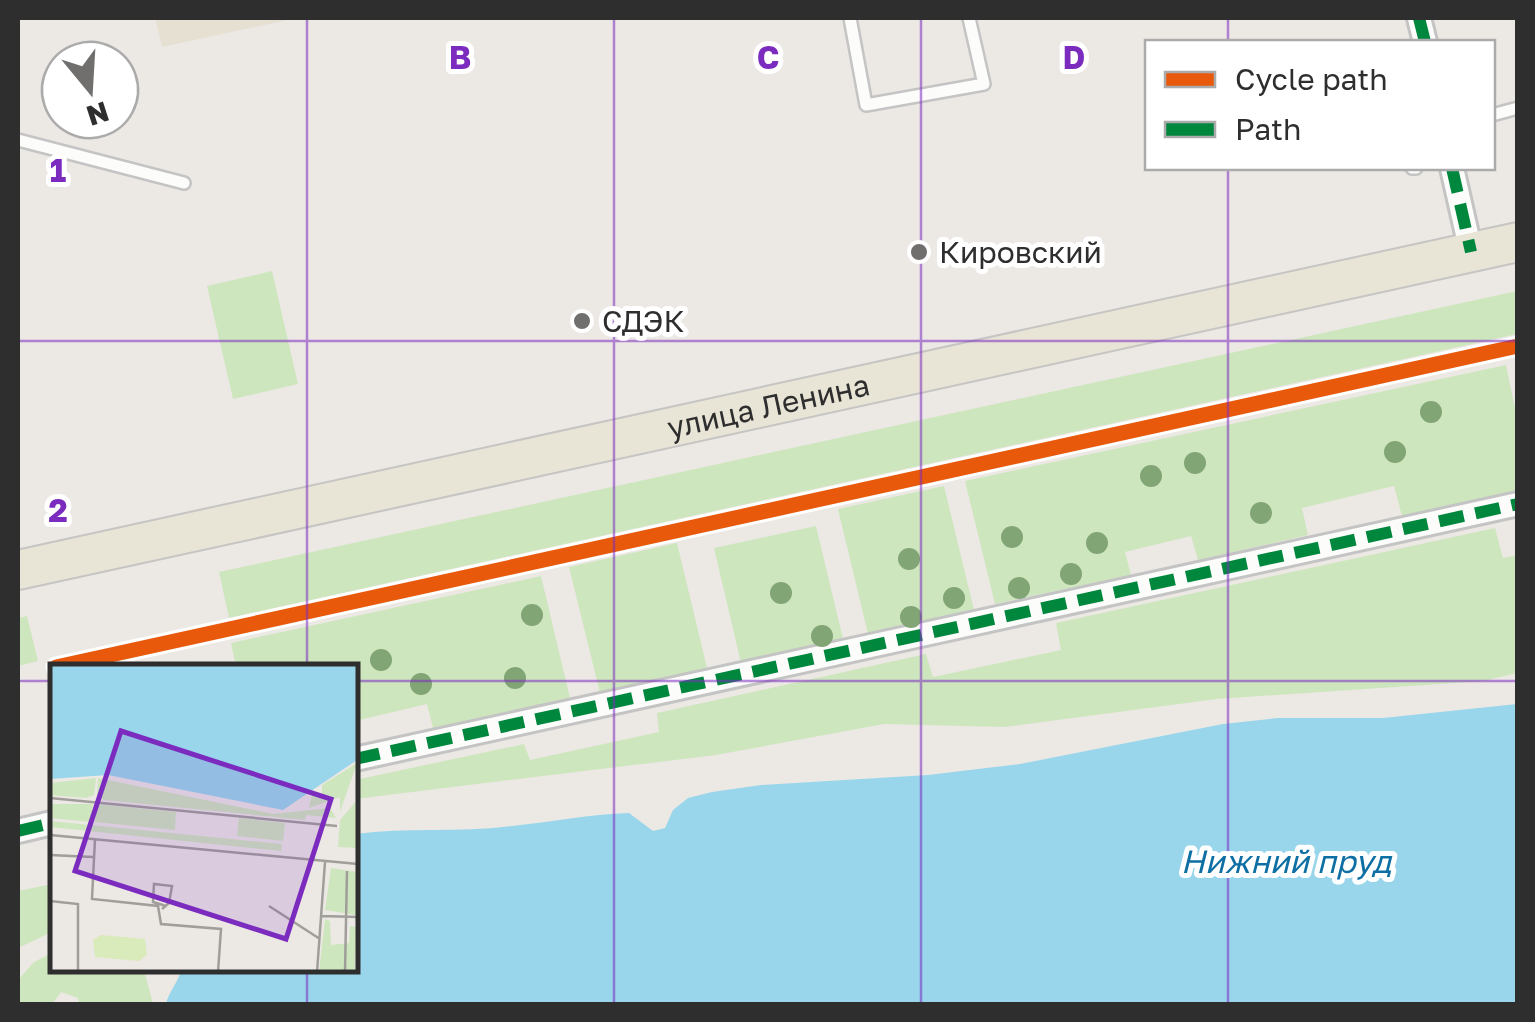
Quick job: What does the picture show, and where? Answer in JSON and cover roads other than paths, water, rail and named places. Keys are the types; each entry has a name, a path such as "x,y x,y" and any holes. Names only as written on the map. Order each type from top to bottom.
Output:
{"main road":[{"name":"улица Ленина","path":"18,570 1518,242"}],"street":[{"path":"1452,170 1471,252"},
{"path":"358,757 1518,504"},
{"path":"18,830 50,823"}],"lane":[{"path":"850,18 866,105 984,84 968,18"},
{"path":"18,140 184,183"}],"water":[{"name":"Нижний пруд","path":"1517,704 1517,1004 166,1004 180,972 358,972 358,834 492,828 629,813 653,831 665,828 673,810 688,798 712,792 1020,764 1223,724 1278,718 1383,718"}],"place":[{"name":"Кировский","path":"919,252"},
{"name":"СДЭК","path":"582,321"}]}
